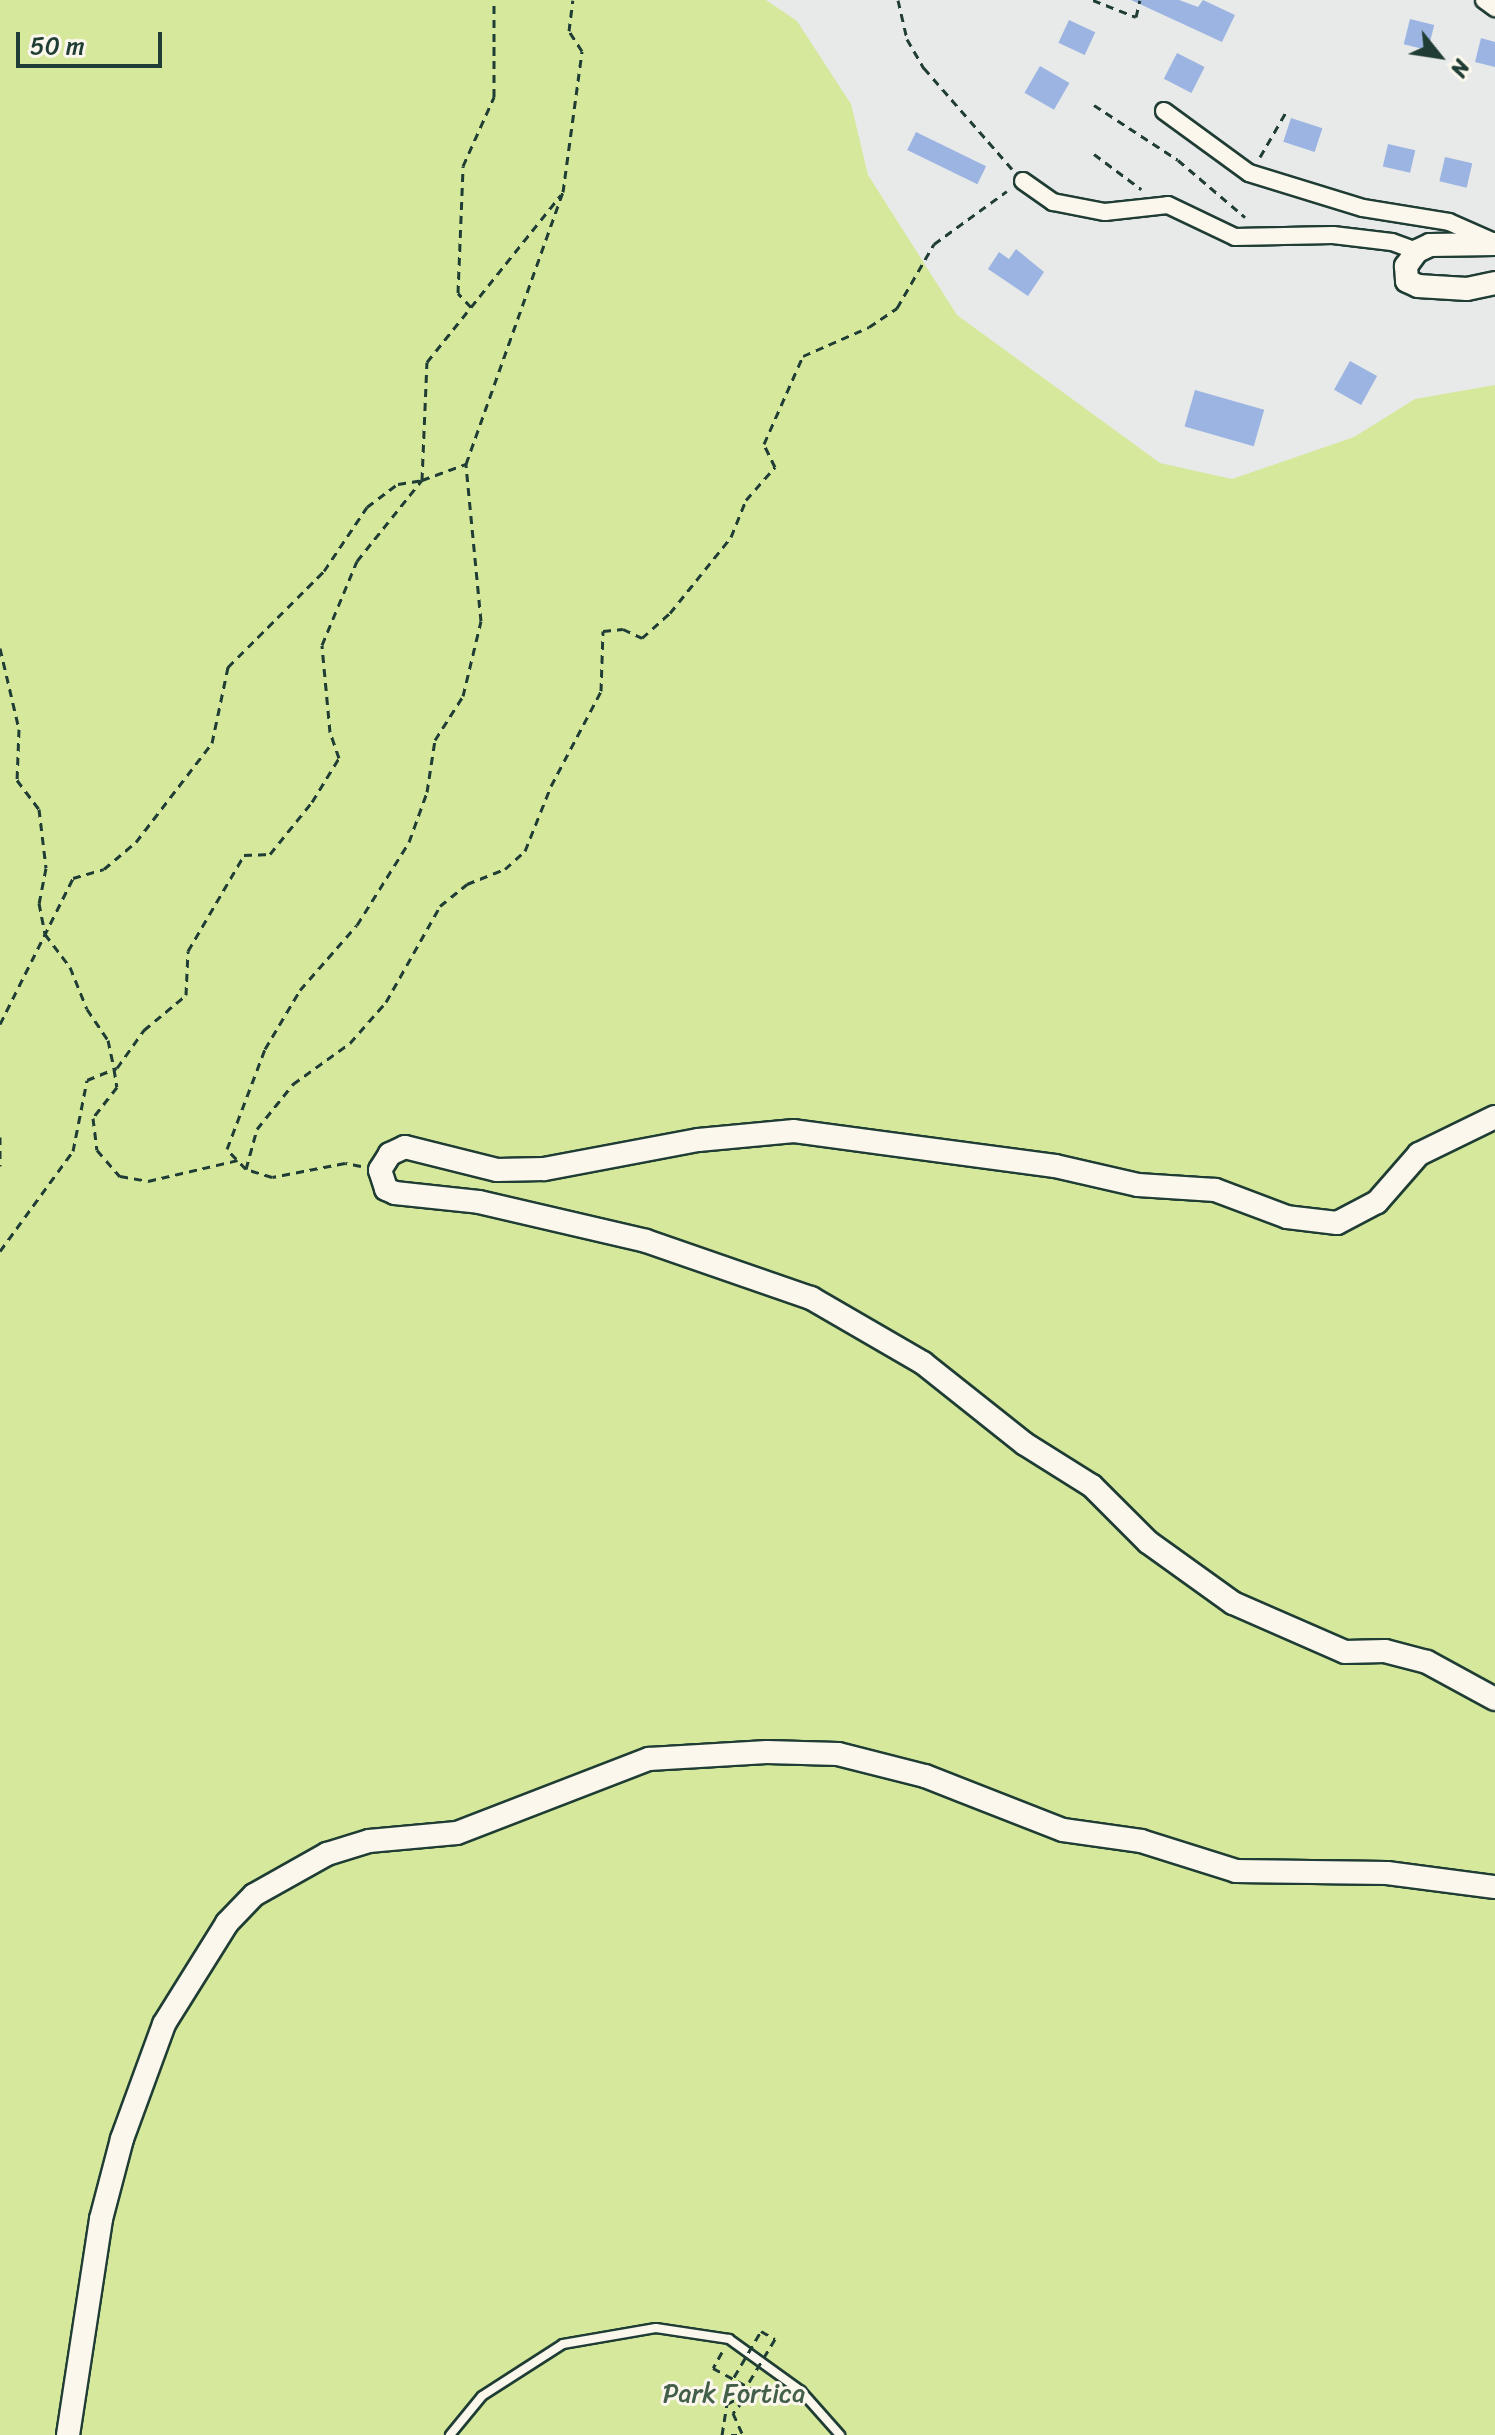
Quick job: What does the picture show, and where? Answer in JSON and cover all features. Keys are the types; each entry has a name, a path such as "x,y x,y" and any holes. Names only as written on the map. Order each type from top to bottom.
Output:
{"street":[{"path":"1484,0 1495,8"},
{"path":"1164,111 1249,173 1363,208 1449,222 1495,243"},
{"path":"1023,181 1053,202 1105,212 1168,205 1235,237 1261,240 1280,234 1333,235 1392,242 1417,251"},
{"path":"1495,243 1430,245 1417,251 1406,266 1407,281 1418,286 1467,289 1495,283"},
{"path":"1495,1117 1419,1154 1377,1202 1337,1223 1287,1217 1215,1190 1138,1185 1055,1166 794,1131 698,1140 544,1169 497,1170 405,1147 390,1154 380,1170 386,1189 395,1193 464,1199 646,1241 811,1298 923,1363 1025,1444 1092,1486 1167,1558 1233,1603 1345,1652 1385,1651 1416,1658 1495,1699"},
{"path":"68,2435 101,2219 122,2139 164,2024 227,1923 254,1895 327,1854 369,1841 457,1833 649,1759 767,1752 838,1754 896,1769 1063,1830 1141,1841 1236,1871 1387,1873 1495,1887"}],"lane":[{"path":"450,2435 482,2396 563,2344 656,2328 729,2339 801,2391 840,2435"}],"path":[{"path":"471,307 458,293 463,166 494,97 494,0"},
{"path":"380,1170 345,1163 272,1177 246,1169 227,1149 232,1127 265,1049 300,990 357,925 402,855 427,792 435,740 463,696 481,621 466,464 563,192 582,51 569,31 573,0"},
{"path":"246,1169 257,1129 293,1084 350,1043 386,1002 440,906 467,884 505,869 525,851 551,786 601,691 603,631 623,629 642,638 670,613 731,537 746,500 775,467 764,444 803,356 869,327 897,308 934,244 1023,181 924,68 907,39 898,0"},
{"path":"1093,0 1136,17 1140,0"},
{"path":"1094,105 1178,160 1255,225 1280,234"},
{"path":"1249,173 1286,112"},
{"path":"1094,154 1168,205"},
{"path":"0,1251 73,1151 87,1080 114,1069 144,1030 186,995 188,951 244,855 270,854 312,802 339,758 330,732 322,645 357,561 422,480 427,362 563,192"},
{"path":"0,1024 73,878 104,869 136,842 212,743 228,667 324,571 367,507 398,484 422,480 466,464"},
{"path":"0,648 19,729 17,780 39,809 46,868 39,903 45,934 70,967 87,1009 108,1040 114,1069 117,1087 93,1118 97,1150 120,1176 175,1178 238,1160"},
{"path":"0,1137 0,1166"},
{"path":"722,2435 727,2389 761,2331 775,2339 740,2397 727,2404"},
{"path":"729,2339 713,2368 752,2389 733,2413 743,2435"},
{"path":"731,2435 737,2435"}],"green space":[{"name":"Park Fortica","path":"0,0 766,0 797,21 851,104 868,175 957,315 1160,463 1232,479 1354,437 1415,399 1495,385 1495,2435 0,2435"}],"building":[{"path":"1131,0 1179,0 1198,7 1203,0 1235,15 1222,42"},
{"path":"1410,19 1434,25 1428,50 1404,44"},
{"path":"1069,20 1095,32 1085,55 1058,43"},
{"path":"1481,38 1495,42 1495,67 1475,62"},
{"path":"1177,53 1205,67 1191,93 1164,79"},
{"path":"1040,66 1069,83 1054,110 1024,93"},
{"path":"1291,118 1322,128 1315,152 1283,142"},
{"path":"916,132 986,166 977,184 907,150"},
{"path":"1388,144 1415,150 1410,173 1383,166"},
{"path":"1445,157 1472,163 1467,188 1439,181"},
{"path":"1016,249 1044,272 1028,296 988,269 999,252 1009,259"},
{"path":"1350,361 1377,376 1361,405 1334,390"},
{"path":"1195,390 1264,410 1254,446 1185,427"}]}
